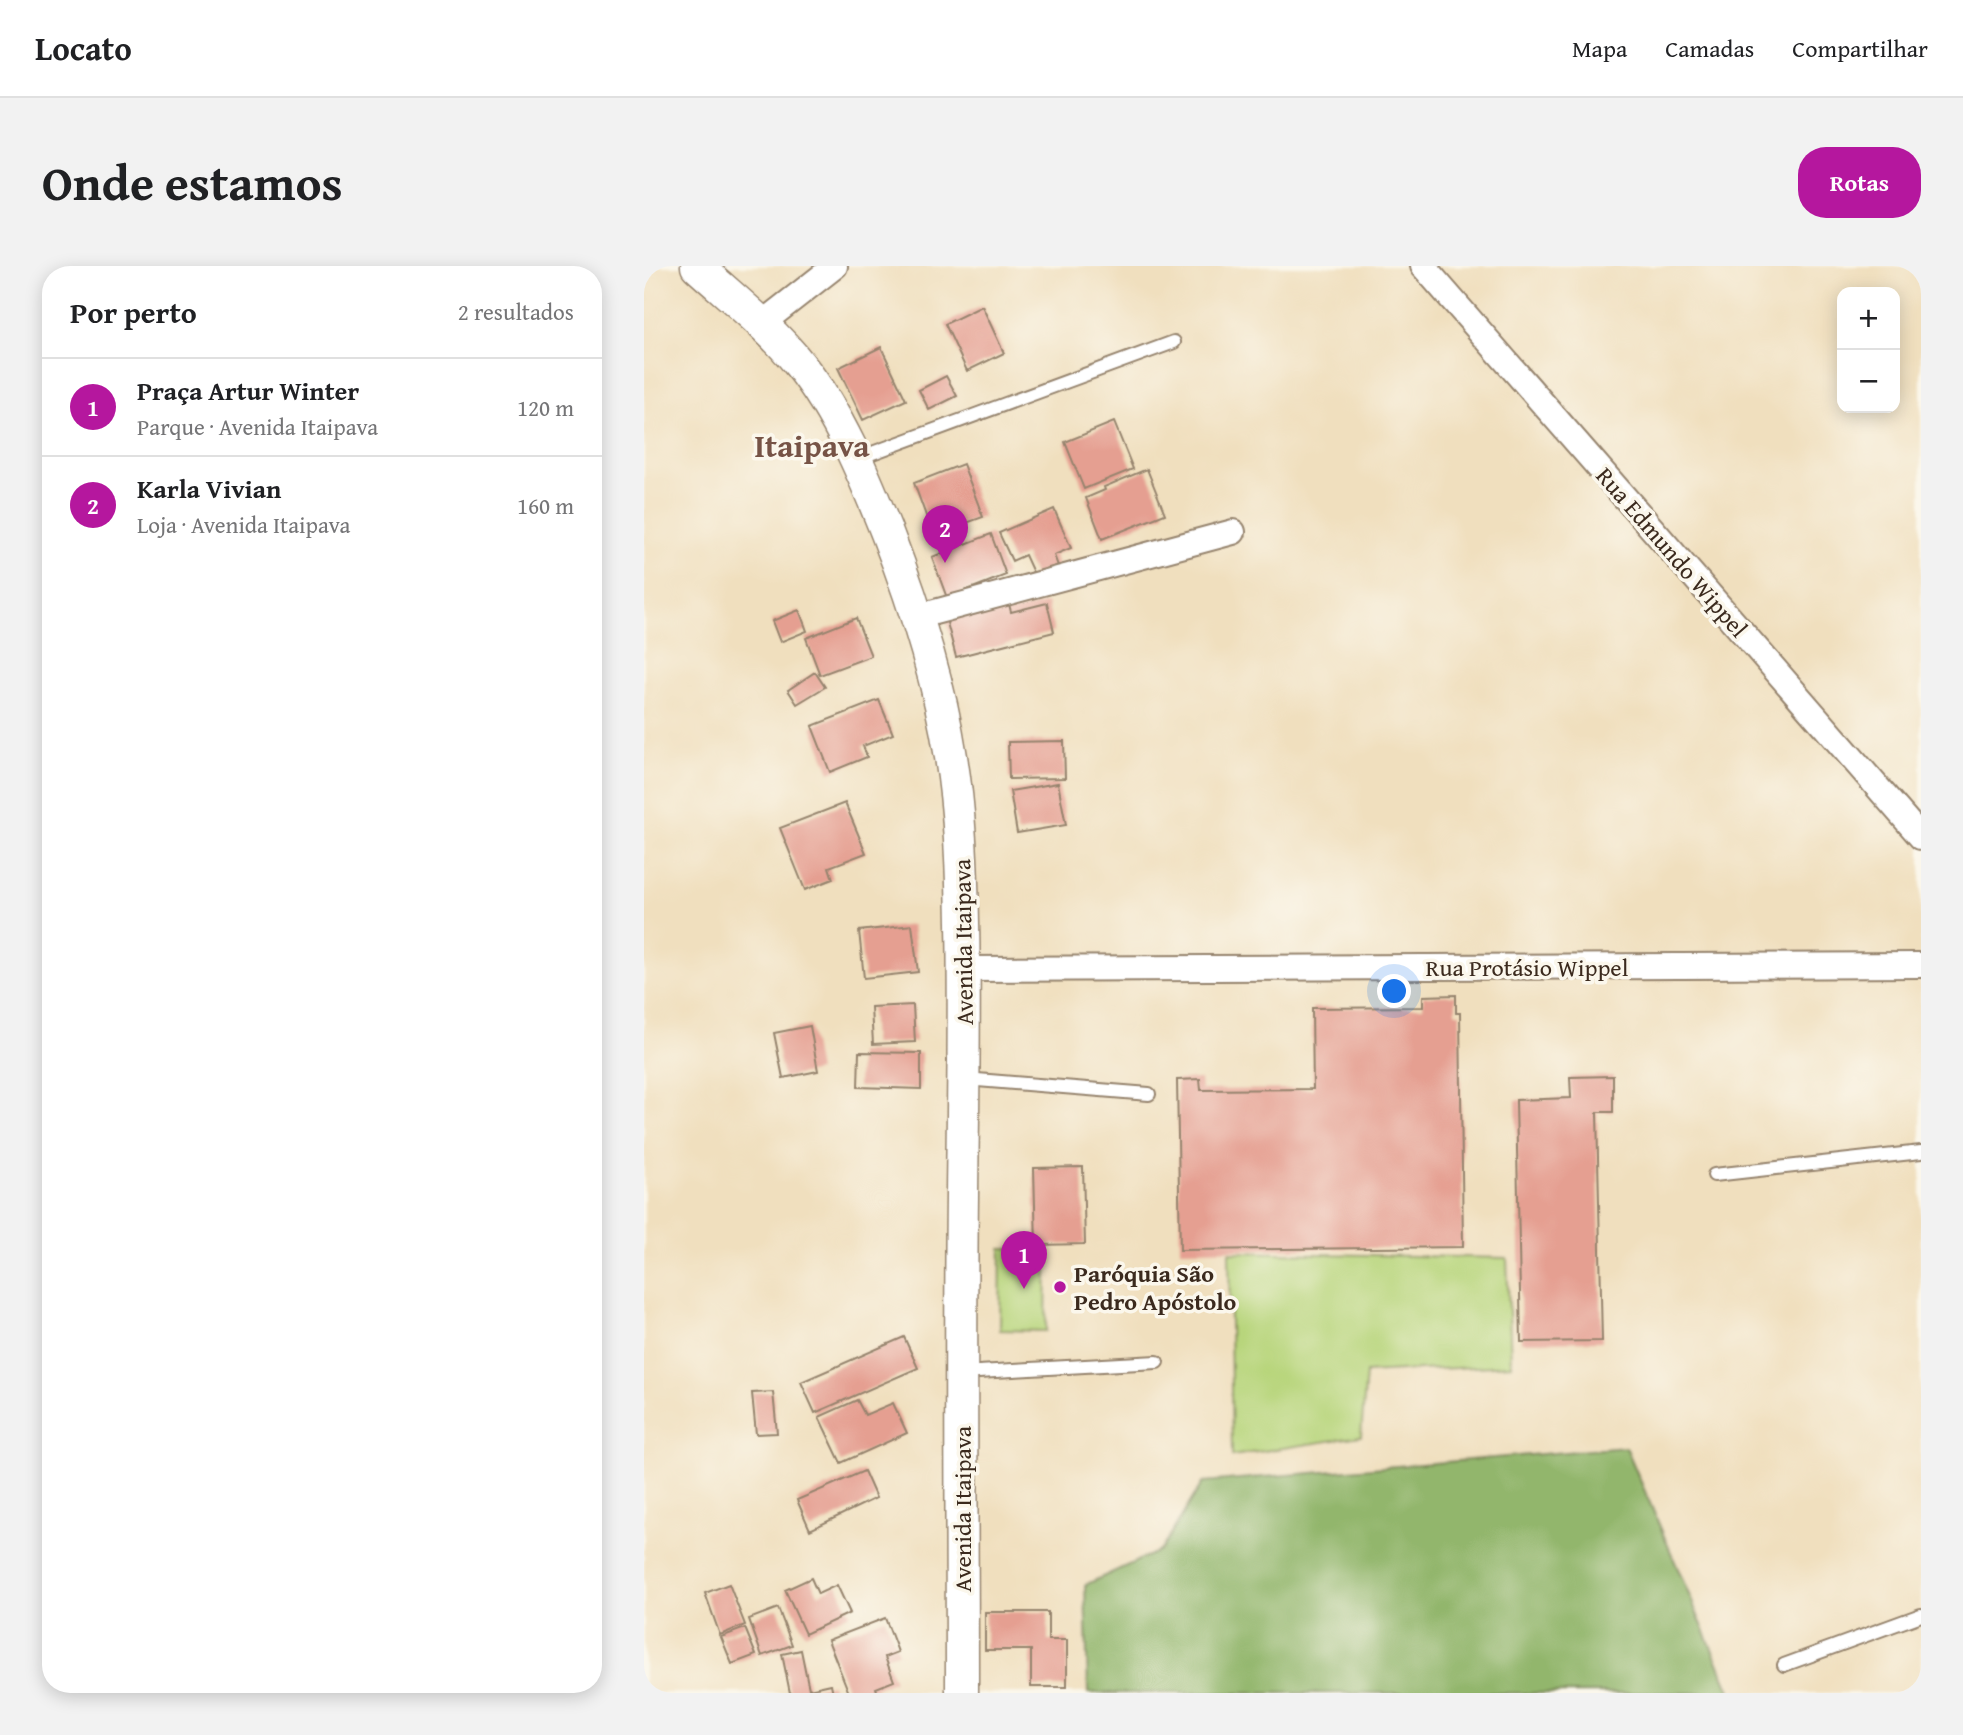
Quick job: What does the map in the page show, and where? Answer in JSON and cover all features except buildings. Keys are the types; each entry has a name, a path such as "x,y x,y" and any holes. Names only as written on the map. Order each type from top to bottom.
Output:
{"street":[{"name":"Avenida Itaipava","path":"697,266 761,324 800,365 830,410 856,459 903,575 939,695 951,755 959,813 964,969 962,1693"},
{"path":"761,324 835,266"},
{"name":"Rua Edmundo Wippel","path":"1432,268 1921,838"},
{"path":"916,617 1233,532"},
{"name":"Rua Protásio Wippel","path":"964,969 1921,965"}],"lane":[{"path":"856,459 1174,342"},
{"path":"964,1079 1149,1094"},
{"path":"1714,1175 1921,1152"},
{"path":"961,1373 1157,1362"},
{"path":"1784,1665 1921,1615"}],"green space":[{"path":"1001,1248 1047,1249 1046,1331 1000,1330"},
{"path":"1229,1252 1507,1258 1511,1365 1366,1373 1361,1436 1232,1456"},
{"path":"1626,1447 1731,1693 1088,1693 1085,1585 1161,1550 1203,1482"}],"place":[{"name":"Karla Vivian","path":"945,563"},
{"name":"Paróquia São Pedro Apóstolo","path":"1060,1287"},
{"name":"Praça Artur Winter","path":"1024,1289"}],"district":[{"name":"Itaipava","path":"812,445"}]}
